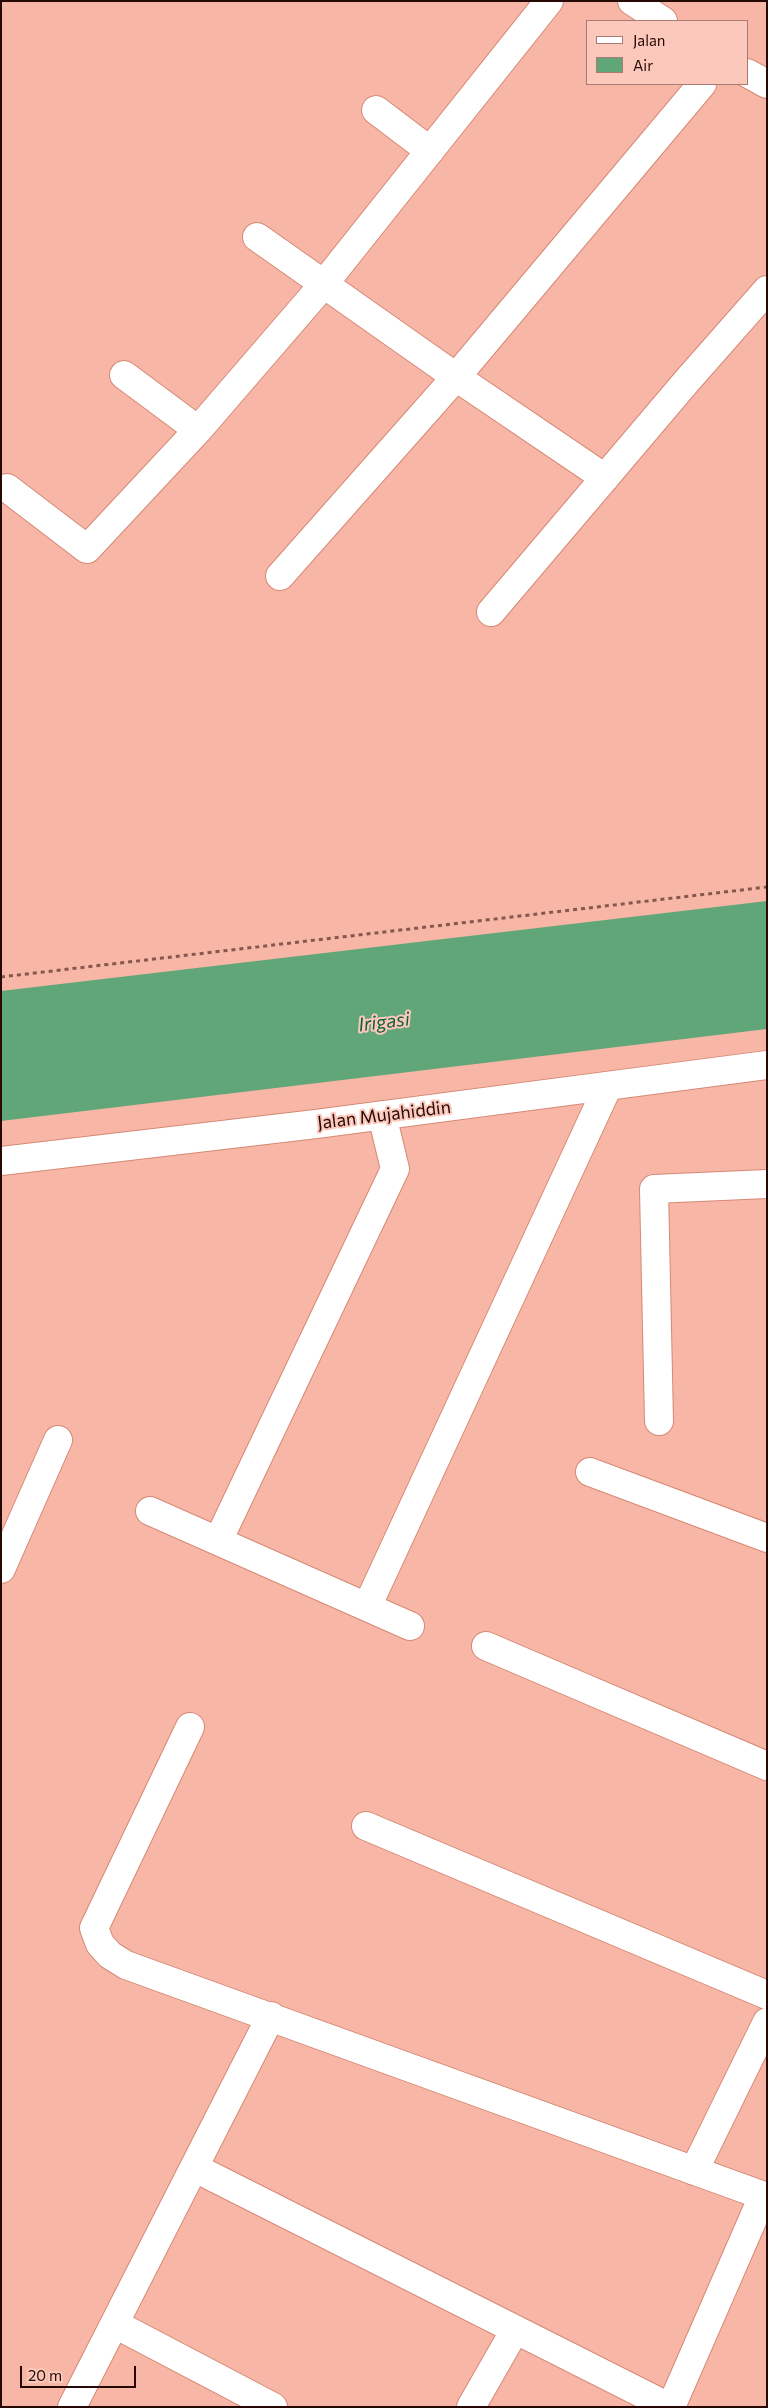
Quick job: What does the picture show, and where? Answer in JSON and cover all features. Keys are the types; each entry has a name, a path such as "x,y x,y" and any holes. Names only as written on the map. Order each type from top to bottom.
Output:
{"street":[{"path":"7,488 87,549 198,430 323,285 549,1"},
{"path":"632,1 661,20"},
{"path":"748,74 767,84"},
{"path":"280,576 456,377 701,85"},
{"path":"376,110 430,151"},
{"path":"257,237 456,377 606,478"},
{"path":"491,612 686,382 767,290"},
{"path":"124,375 198,430"},
{"name":"Jalan Mujahiddin","path":"1,1161 382,1115 767,1065"},
{"path":"367,1607 608,1086"},
{"path":"218,1541 395,1169 382,1115"},
{"path":"659,1421 654,1189 767,1184"},
{"path":"1,1569 58,1440"},
{"path":"590,1472 767,1538"},
{"path":"150,1511 410,1626"},
{"path":"486,1646 767,1766"},
{"path":"190,1727 94,1928 100,1944 110,1955 126,1965 271,2016 765,2197 670,2407 195,2168"},
{"path":"366,1826 767,1995"},
{"path":"72,2407 271,2016"},
{"path":"694,2171 767,2022"},
{"path":"115,2324 274,2407"},
{"path":"471,2407 515,2330"}],"path":[{"path":"1,977 767,887"}],"water":[{"name":"Irigasi","path":"767,901 767,1029 1,1121 1,991"}]}
